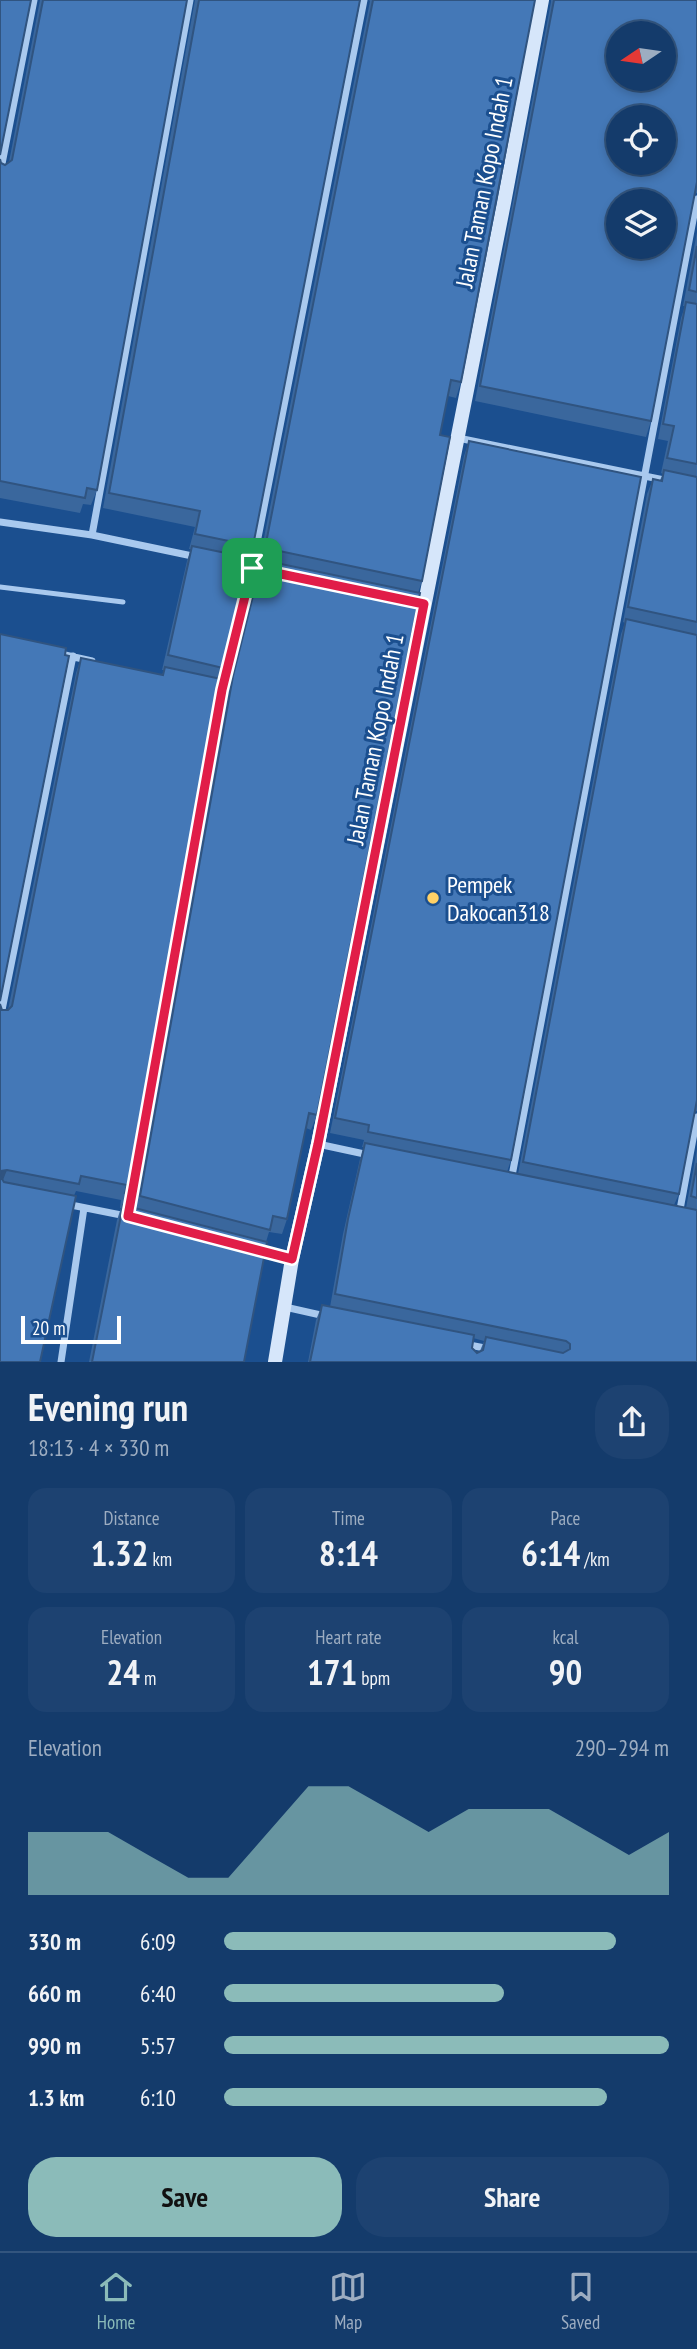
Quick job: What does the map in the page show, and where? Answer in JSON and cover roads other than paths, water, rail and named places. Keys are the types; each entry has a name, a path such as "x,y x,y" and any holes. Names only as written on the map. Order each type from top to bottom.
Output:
{"main road":[{"name":"Jalan Taman Kopo Indah 1","path":"275,1362 292,1259 318,1144 418,602 457,438 542,0"}],"street":[{"path":"0,174 34,0"},
{"path":"92,536 190,0"},
{"path":"128,1216 222,690 252,568 364,0"},
{"path":"510,1183 697,199"},
{"path":"675,310 686,312"},
{"path":"457,438 684,485"},
{"path":"0,522 92,536 212,560"},
{"path":"238,565 265,571"},
{"path":"616,627 630,630"},
{"path":"49,652 100,662"},
{"path":"0,1020 73,656"},
{"path":"208,687 222,690"},
{"path":"678,1216 697,1116"},
{"path":"318,1144 377,1157"},
{"path":"497,1181 523,1186"},
{"path":"60,1203 141,1220"},
{"path":"61,1362 84,1208"},
{"path":"666,1213 688,1218"},
{"path":"244,1245 292,1259"},
{"path":"285,1307 332,1317"},
{"path":"461,1343 474,1350 499,1351"}],"lane":[{"path":"0,587 123,602"}],"place":[{"name":"Pempek Dakocan318","path":"433,898"}]}
